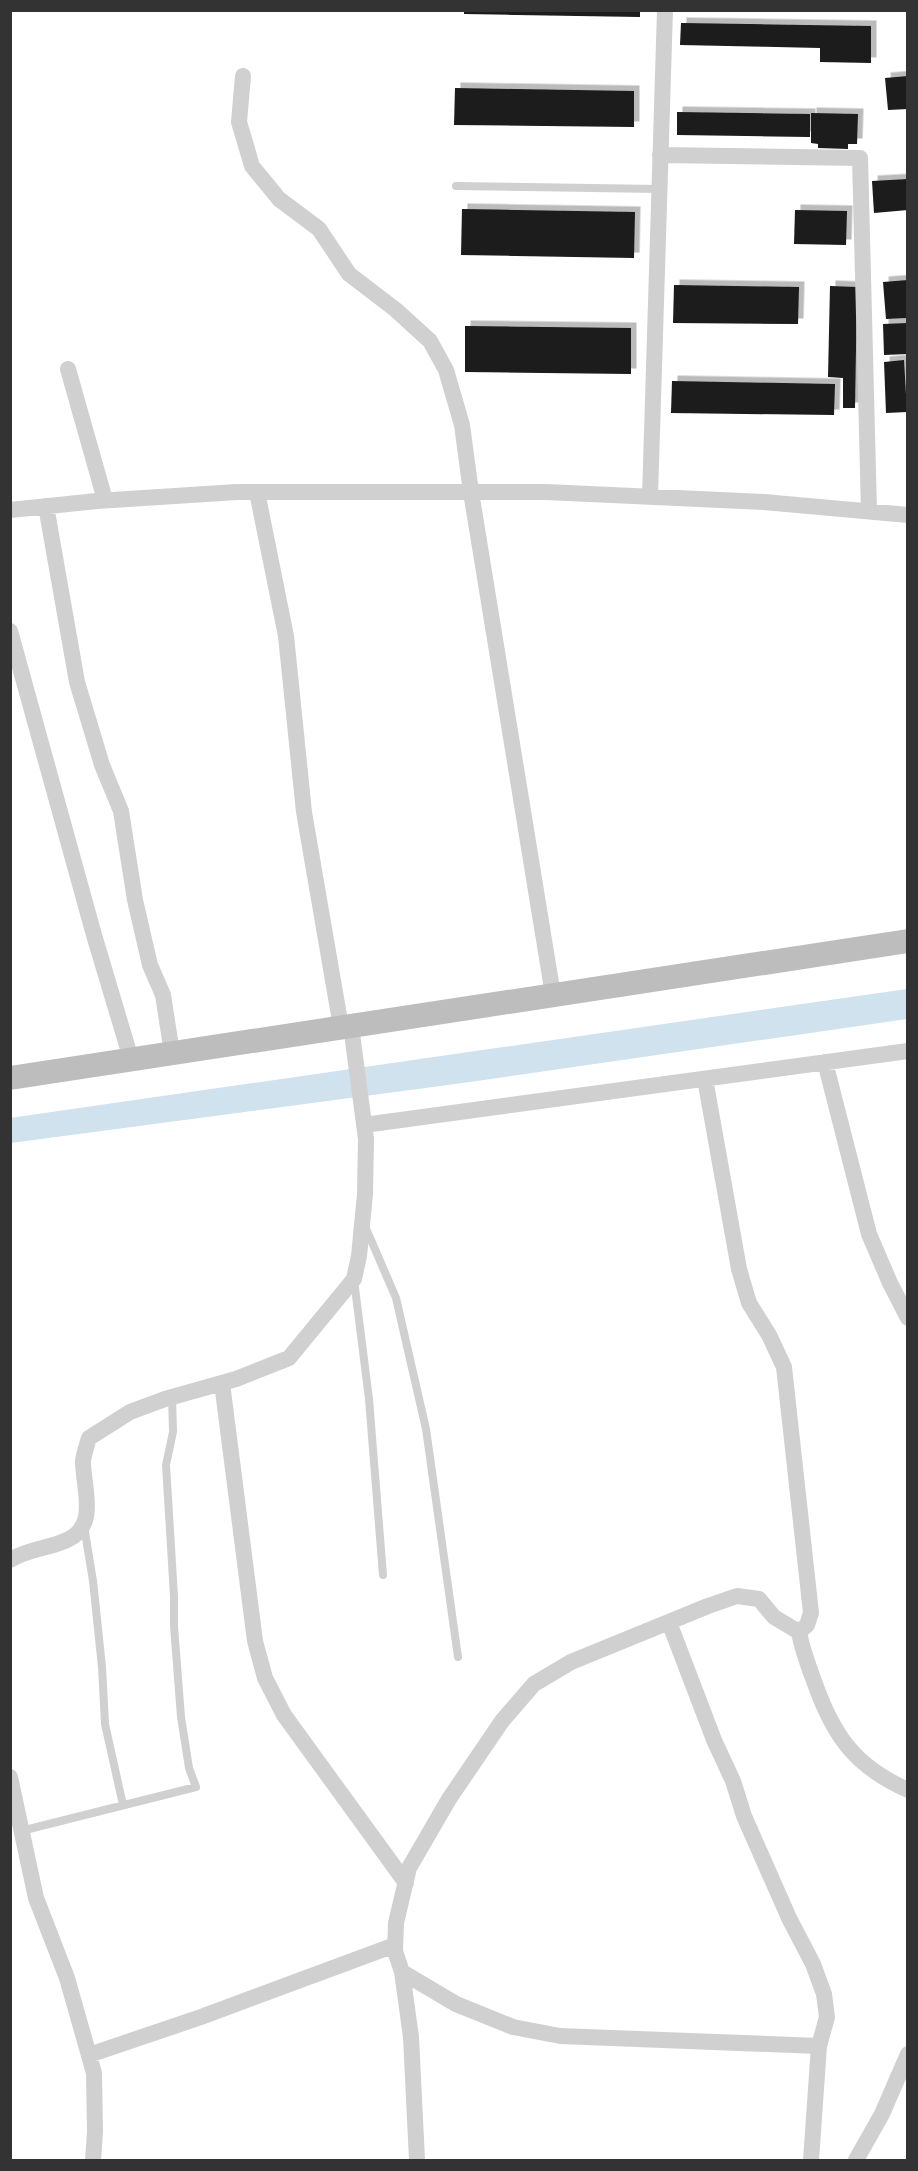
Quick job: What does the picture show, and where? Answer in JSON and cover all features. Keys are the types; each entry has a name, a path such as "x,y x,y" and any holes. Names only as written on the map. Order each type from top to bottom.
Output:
{"main road":[{"path":"10,1077 908,941"}],"street":[{"path":"650,497 665,10"},
{"path":"243,76 240,122 252,166 279,199 319,229 348,274 396,310 430,341 446,370 462,425 553,995"},
{"path":"660,155 860,158 869,511"},
{"path":"69,369 105,500"},
{"path":"10,1560 31,1550 66,1541 79,1533 88,1514 83,1459 89,1438 130,1412 172,1396 236,1379 289,1358 354,1279 360,1256 366,1161 364,1125 304,812 286,636 257,492"},
{"path":"10,510 105,500 257,492 546,492 764,502 908,515"},
{"path":"46,506 77,682 102,765 121,811 135,900 150,965 163,995 172,1053"},
{"path":"10,631 131,1059"},
{"path":"364,1125 908,1051"},
{"path":"825,1062 869,1234 908,1318"},
{"path":"705,1079 739,1269 749,1303 769,1335 784,1367 811,1613 807,1624 799,1632"},
{"path":"222,1383 255,1641 265,1678 284,1715 406,1883"},
{"path":"417,2160 411,2037 402,1972 395,1951 396,1923 409,1868 449,1799 502,1721 534,1684 571,1662 737,1596 759,1599 774,1617 799,1632"},
{"path":"669,1622 714,1740 733,1780 744,1816 789,1918 813,1964 824,1994 827,2017 819,2046 811,2160"},
{"path":"799,1632 801,1646 825,1712 847,1746 873,1772 908,1790"},
{"path":"11,1784 36,1899 67,1978 94,2073 93,2160"},
{"path":"89,2055 201,2017 395,1945"},
{"path":"402,1972 456,2004 513,2027 560,2036 819,2046"},
{"path":"856,2160 882,2114 908,2054"}],"lane":[{"path":"456,186 659,189"},
{"path":"363,1220 396,1298 426,1429 458,1657"},
{"path":"354,1279 369,1399 382,1575"},
{"path":"21,1831 196,1787 189,1768 181,1717 174,1626 166,1465 173,1432 172,1396"},
{"path":"84,1522 102,1666 105,1724 123,1805"}],"water":[{"path":"907,989 907,1019 463,1083 11,1143 10,1118"}],"building":[{"path":"464,10 640,10 640,17 464,14"},
{"path":"681,23 871,26 871,63 820,62 820,48 680,45"},
{"path":"908,76 908,109 888,110 885,78"},
{"path":"455,88 634,91 634,127 454,125"},
{"path":"677,112 810,114 810,137 677,135"},
{"path":"811,113 858,114 857,144 848,144 848,149 818,148 818,144 811,143"},
{"path":"908,179 908,210 874,213 872,181"},
{"path":"462,209 635,212 634,258 461,255"},
{"path":"795,210 847,211 846,245 794,244"},
{"path":"908,280 908,318 886,319 883,282"},
{"path":"674,285 799,287 798,324 673,323"},
{"path":"830,286 857,287 855,408 843,408 843,378 828,377"},
{"path":"908,323 908,354 884,355 883,324"},
{"path":"465,326 631,328 631,374 465,372"},
{"path":"904,360 907,412 886,413 884,362"},
{"path":"672,381 835,384 834,415 671,413"}]}
